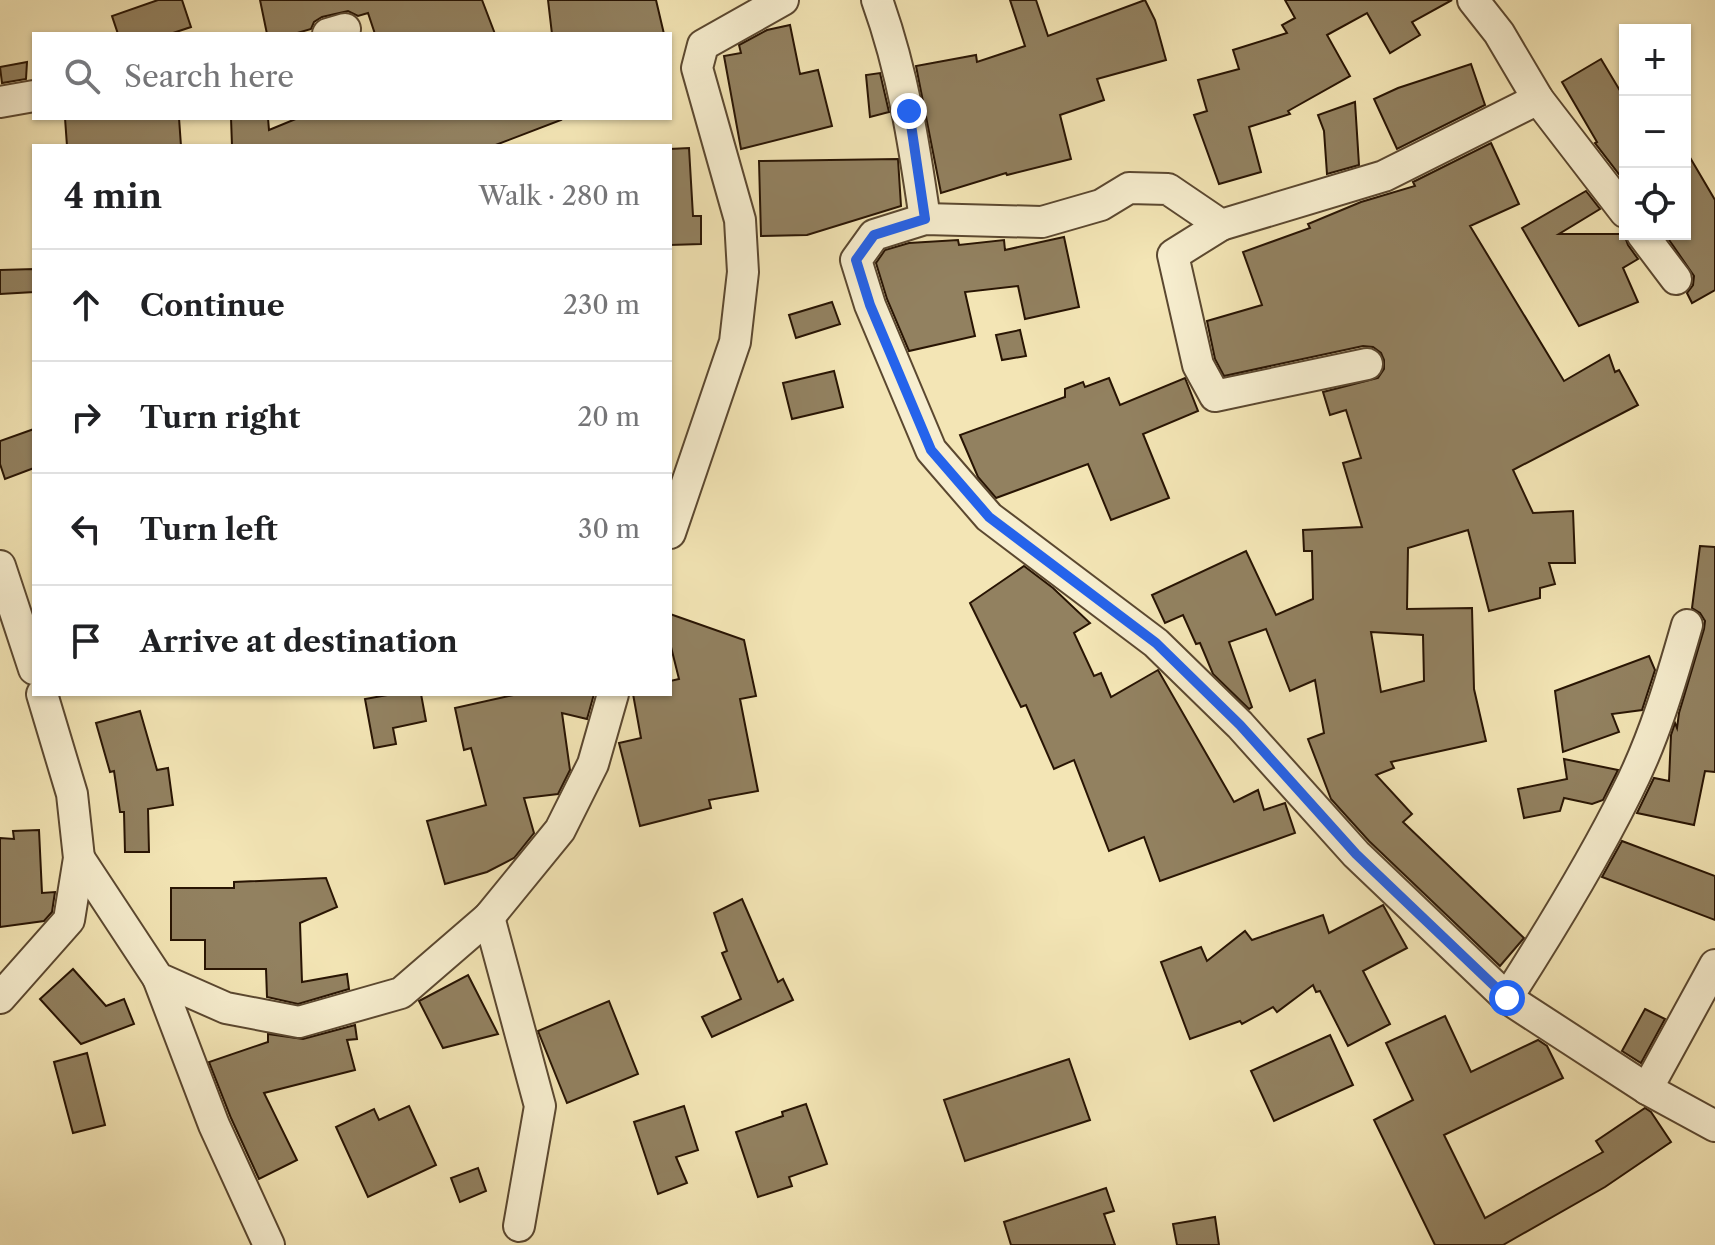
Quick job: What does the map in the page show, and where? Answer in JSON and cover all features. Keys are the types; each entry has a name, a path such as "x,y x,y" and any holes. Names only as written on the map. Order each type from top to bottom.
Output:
{"street":[{"path":"672,527 735,342 743,272 740,220 697,68 703,45 783,0"},
{"path":"877,0 893,43 909,111 925,219"},
{"path":"1473,0 1499,33 1538,99 1619,204"},
{"path":"0,102 32,96"},
{"path":"1367,364 1215,396 1198,365 1173,255 1221,225 1384,176 1538,99"},
{"path":"1221,225 1168,189 1129,188 1101,205 1042,222 925,219 874,235 856,260 870,305 931,450 989,517 1156,643 1240,725 1356,854 1507,998 1647,1089 1715,1126"},
{"path":"1647,240 1676,279"},
{"path":"0,566 32,663"},
{"path":"1507,998 1567,903 1628,790 1666,696 1687,625"},
{"path":"0,998 69,920 79,858 72,794 43,696"},
{"path":"158,978 226,1008 299,1022 401,993 489,917 560,830 593,764 612,696"},
{"path":"79,858 158,978 214,1125 269,1245"},
{"path":"489,917 540,1106 519,1226"},
{"path":"1647,1089 1715,965"}],"building":[{"path":"158,0 182,0 191,27 176,32 117,32 112,16"},
{"path":"260,0 482,0 494,32 374,32 368,13 358,16 348,11 322,17 314,22 311,29 301,32 267,32"},
{"path":"548,0 656,0 664,32 552,32"},
{"path":"1010,0 1036,0 1048,36 1145,0 1155,20 1166,60 1097,79 1104,100 1060,115 1071,159 1006,173 941,193 916,66 976,55 977,62 1025,46"},
{"path":"1285,0 1452,0 1412,22 1420,35 1390,53 1367,13 1327,35 1350,76 1288,111 1290,114 1249,127 1261,172 1219,184 1194,115 1207,111 1198,80 1239,69 1233,50 1287,33 1282,25 1295,18"},
{"path":"790,25 800,74 818,70 832,126 741,149 724,56 741,53 739,45 767,30"},
{"path":"1601,59 1619,89 1619,174 1595,143 1562,82"},
{"path":"27,62 26,79 2,83 0,67"},
{"path":"1471,64 1485,105 1397,149 1374,99"},
{"path":"880,73 889,112 870,117 866,75"},
{"path":"1355,102 1359,165 1327,174 1324,131 1318,115"},
{"path":"65,120 179,120 181,144 67,144"},
{"path":"231,120 268,120 269,130 293,120 561,120 498,144 232,144"},
{"path":"1491,143 1519,204 1470,226 1564,381 1609,355 1615,372 1619,370 1638,405 1513,470 1533,513 1573,511 1575,563 1549,563 1555,584 1540,588 1540,598 1489,611 1468,530 1408,548 1407,609 1472,608 1474,689 1486,741 1391,762 1394,768 1376,775 1412,814 1403,822 1524,938 1500,966 1369,841 1331,799 1308,739 1324,733 1315,680 1290,691 1266,629 1229,642 1252,707 1249,709 1213,674 1200,643 1196,644 1183,615 1165,623 1152,595 1246,551 1276,615 1313,599 1312,551 1304,551 1303,530 1362,527 1343,463 1361,458 1346,410 1330,415 1323,392 1378,378 1384,369 1381,353 1373,347 1363,346 1224,376 1215,359 1207,321 1262,305 1243,252 1310,228 1308,224 1361,202 1415,186 1413,182","holes":["1371,632 1423,635 1424,681 1381,692"]},
{"path":"689,148 693,216 701,216 701,244 672,245 672,149"},
{"path":"898,159 901,206 807,235 761,236 759,161"},
{"path":"1691,159 1715,200 1715,290 1692,303 1687,293 1693,285 1694,276 1669,240 1691,240"},
{"path":"1586,191 1600,209 1559,234 1619,234 1619,240 1626,240 1638,259 1623,268 1638,302 1579,326 1522,228"},
{"path":"1064,237 1079,307 1025,319 1018,286 965,292 975,336 909,351 876,263 885,250 909,243 958,240 959,245 1004,240 1005,250"},
{"path":"32,269 32,292 0,294 0,270"},
{"path":"832,302 840,324 796,338 789,315"},
{"path":"1020,330 1026,356 1002,360 996,335"},
{"path":"834,371 843,407 792,419 783,383"},
{"path":"1109,378 1120,405 1185,378 1198,411 1143,434 1169,498 1111,520 1088,464 996,498 978,477 960,435 1065,397 1065,389 1083,382 1085,387"},
{"path":"32,430 32,469 5,479 0,464 0,441"},
{"path":"1700,546 1715,547 1715,772 1705,771 1694,825 1637,813 1654,778 1669,781 1671,735 1675,723 1677,728 1704,629 1705,621 1692,608"},
{"path":"1024,566 1090,623 1074,633 1094,676 1101,673 1111,697 1158,670 1234,802 1258,790 1264,810 1285,803 1295,833 1160,881 1144,837 1109,851 1074,760 1054,769 1026,705 1021,707 970,603"},
{"path":"672,615 744,640 756,696 740,699 758,791 709,800 711,808 640,826 619,743 641,738 633,696 672,696 672,681 679,679 672,651"},
{"path":"1649,656 1655,670 1642,710 1612,714 1619,732 1563,752 1555,691"},
{"path":"421,696 426,721 393,728 396,744 374,748 365,699"},
{"path":"509,696 593,696 587,719 562,713 570,770 558,794 524,798 534,833 514,858 487,872 445,884 427,821 486,805 471,748 464,750 455,708"},
{"path":"140,711 157,770 168,768 173,805 148,809 149,852 125,852 124,812 120,812 114,771 110,772 96,723"},
{"path":"1564,759 1618,770 1603,800 1592,804 1564,798 1560,811 1524,818 1518,789 1567,779"},
{"path":"39,830 42,893 55,892 52,912 44,921 0,927 0,838 14,839 13,831"},
{"path":"1622,841 1715,876 1715,920 1602,877"},
{"path":"326,878 337,907 300,923 302,982 347,974 349,989 298,1004 267,997 266,969 205,969 205,940 171,940 171,888 234,888 234,882"},
{"path":"742,899 778,982 783,979 793,1000 712,1037 702,1017 741,999 722,953 727,951 714,913"},
{"path":"1383,905 1407,948 1363,971 1390,1024 1348,1046 1320,991 1316,992 1313,985 1277,1012 1273,1007 1242,1024 1240,1021 1190,1039 1161,962 1201,947 1207,961 1245,931 1252,940 1323,915 1329,933"},
{"path":"73,969 106,1006 124,999 134,1024 81,1044 40,999"},
{"path":"468,975 498,1034 443,1048 419,1001"},
{"path":"609,1001 638,1074 567,1103 538,1031"},
{"path":"1645,1009 1665,1019 1641,1063 1622,1051"},
{"path":"1445,1016 1471,1072 1538,1040 1547,1046 1563,1078 1444,1135 1485,1218 1603,1152 1596,1141 1645,1108 1671,1142 1605,1187 1503,1245 1435,1245 1374,1120 1413,1100 1386,1043"},
{"path":"355,1025 357,1039 347,1040 355,1070 264,1093 297,1160 259,1179 209,1062 268,1042 268,1034 303,1039"},
{"path":"1330,1035 1353,1085 1274,1121 1251,1071"},
{"path":"87,1053 105,1125 73,1133 54,1062"},
{"path":"1069,1059 1090,1120 965,1161 944,1100"},
{"path":"806,1104 827,1164 789,1177 792,1186 758,1197 736,1132 783,1116 782,1112"},
{"path":"409,1106 436,1165 368,1197 336,1127 374,1109 379,1120"},
{"path":"684,1106 698,1150 676,1157 687,1183 658,1194 634,1122"},
{"path":"478,1168 486,1191 460,1202 451,1178"},
{"path":"1106,1188 1114,1211 1104,1214 1115,1245 1011,1245 1004,1222"},
{"path":"1215,1217 1219,1245 1177,1245 1173,1224"}],"route":[{"path":"909,111 925,219 874,235 856,260 870,305 931,450 989,517 1156,643 1240,725 1356,854 1507,998"}]}
